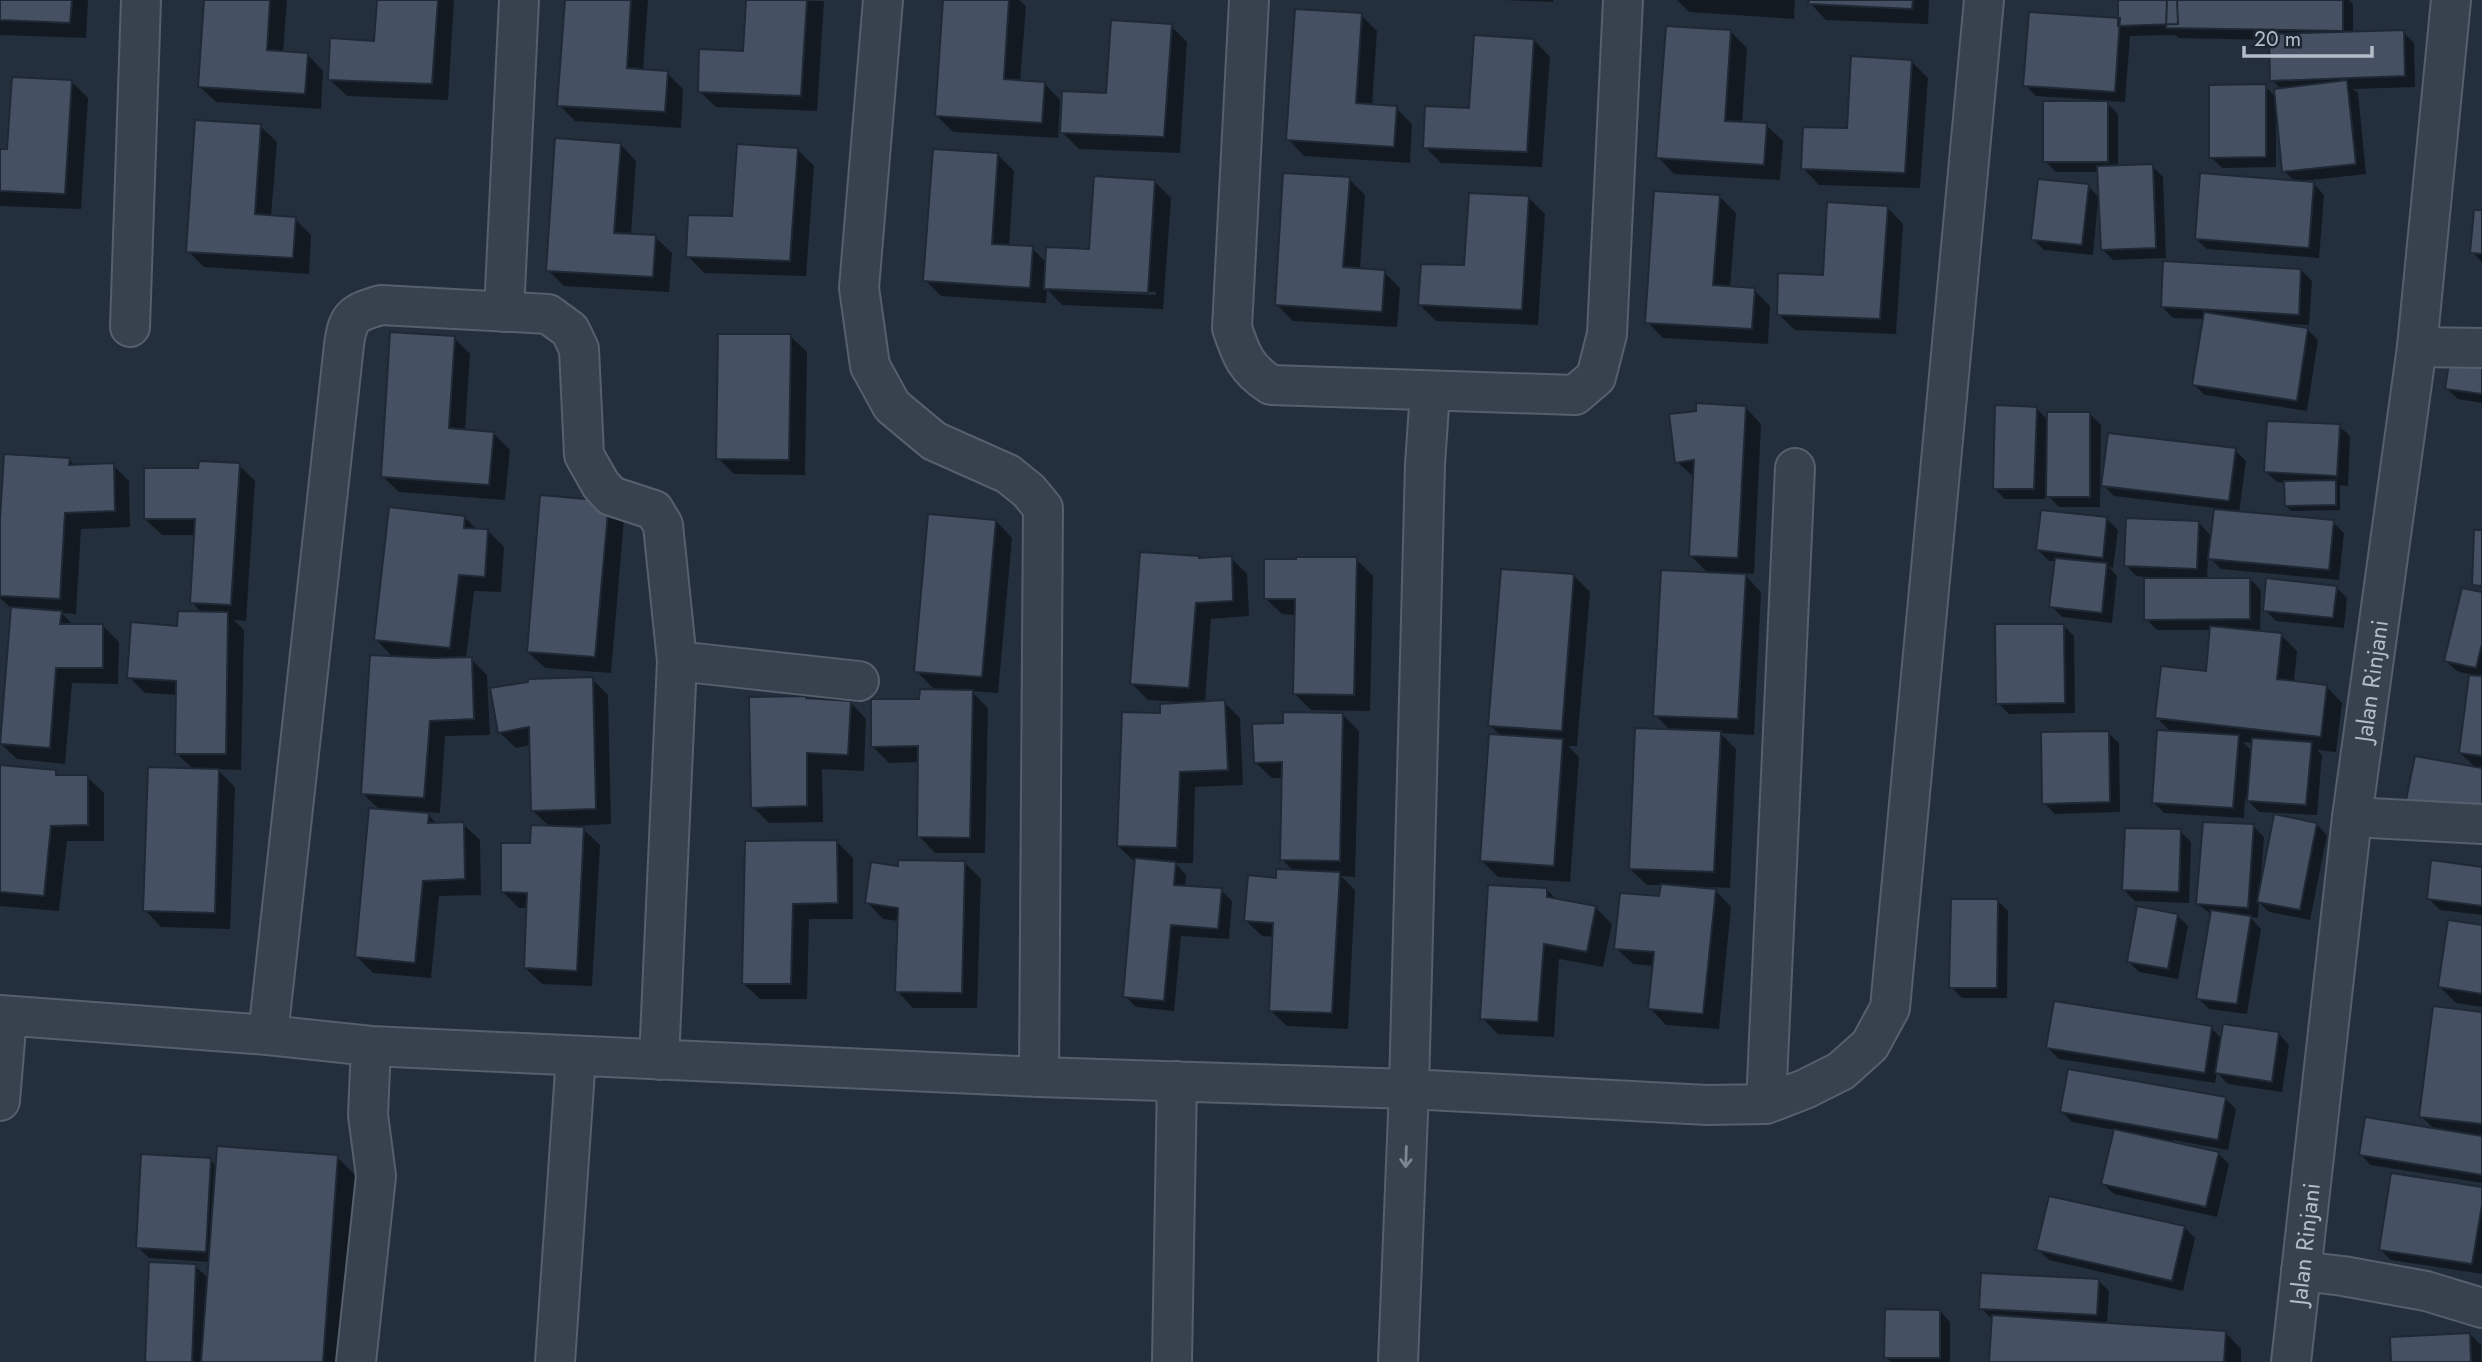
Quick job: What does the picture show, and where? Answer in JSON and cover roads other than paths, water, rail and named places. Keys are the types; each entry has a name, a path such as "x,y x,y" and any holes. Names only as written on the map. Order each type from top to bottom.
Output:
{"street":[{"path":"130,327 141,0"},
{"path":"504,312 519,0"},
{"path":"883,0 859,288 870,366 892,406 934,441 1008,474 1029,491 1042,508 1039,1077"},
{"path":"1249,0 1232,328 1242,358 1256,375 1271,385 1575,396 1596,377 1607,334 1623,0"},
{"path":"0,1101 3,1016 268,1035 371,1046 1039,1077 1409,1088 1707,1105 1766,1104 1841,1071 1870,1045 1890,1008 1984,0"},
{"name":"Jalan Rinjani","path":"2291,1362 2352,817 2417,347 2451,0"},
{"path":"268,1035 346,325 358,312 381,305 548,314 570,330 579,349 584,455 601,485 611,496 654,510 663,524 677,661 659,1060"},
{"path":"2417,347 2482,348"},
{"path":"1398,1362 1409,1088 1425,464 1430,391"},
{"path":"1766,1104 1795,468"},
{"path":"677,661 859,681"},
{"path":"2352,817 2482,824"},
{"path":"356,1362 376,1176 368,1115 371,1046"},
{"path":"555,1362 576,1056"},
{"path":"1172,1362 1177,1081"},
{"path":"2301,1271 2426,1291 2482,1308"}]}
